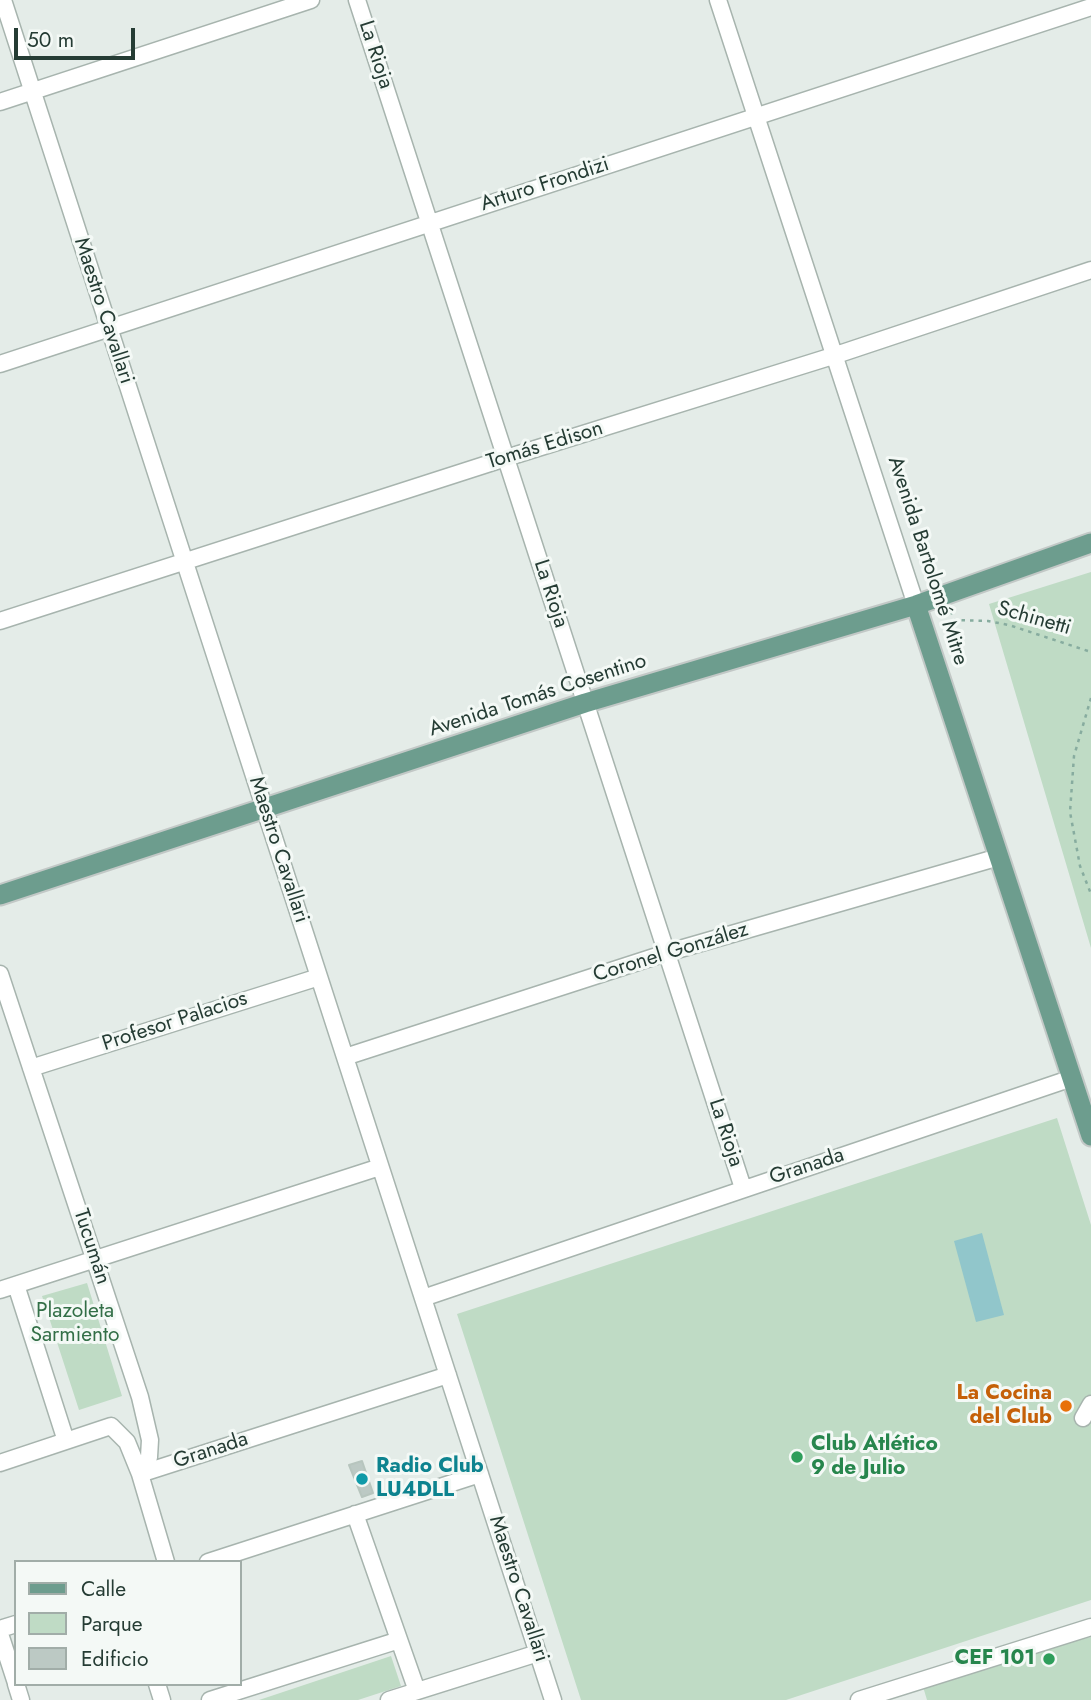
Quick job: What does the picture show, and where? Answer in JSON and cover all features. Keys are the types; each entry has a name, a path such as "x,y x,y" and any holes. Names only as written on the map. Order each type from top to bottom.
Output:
{"main road":[{"name":"Avenida Tomás Cosentino","path":"0,895 585,703 916,605 1091,543"},
{"name":"Avenida Bartolomé Mitre","path":"916,605 1091,1136"}],"street":[{"name":"Maestro Cavallari","path":"3,0 554,1700"},
{"path":"0,102 311,0"},
{"name":"La Rioja","path":"358,0 743,1188"},
{"name":"Avenida Bartolomé Mitre","path":"719,0 916,605"},
{"name":"Arturo Frondizi","path":"0,364 1091,7"},
{"name":"Tomás Edison","path":"0,621 836,355 1091,270"},
{"name":"Coronel González","path":"345,1057 666,953 999,857"},
{"name":"Tucumán","path":"0,974 140,1397 150,1440 149,1457 140,1474"},
{"name":"Profesor Palacios","path":"31,1068 319,977"},
{"name":"Granada","path":"423,1298 1072,1078"},
{"path":"66,1441 8,1287 380,1167"},
{"name":"Granada","path":"140,1474 448,1375"},
{"path":"0,1463 111,1426 127,1443 140,1474 165,1560"},
{"path":"214,1560 480,1474"},
{"path":"355,1514 417,1691"},
{"path":"859,1700 1091,1627"},
{"path":"0,1632 14,1677"},
{"path":"210,1700 399,1640"},
{"path":"389,1700 538,1653"},
{"path":"909,1684 914,1700"}],"path":[{"name":"Schinetti","path":"946,594 954,621 988,621 1009,625 1091,652"},
{"path":"1091,698 1074,756 1070,812 1080,866 1091,894"}],"green space":[{"path":"1091,572 1091,948 989,604"},
{"name":"Club Atlético 9 de Julio","path":"1057,1118 1091,1225 1091,1600 786,1700 581,1700 457,1314"},
{"name":"Plazoleta Sarmiento","path":"87,1283 122,1396 79,1410 42,1296"},
{"name":"CEF 101","path":"1091,1637 1091,1700 927,1700 921,1680"},
{"path":"391,1656 401,1686 358,1700 259,1700"}],"water":[{"path":"982,1233 1004,1315 976,1322 954,1241"}],"building":[{"name":"Radio Club LU4DLL","path":"362,1461 373,1493 362,1497 349,1465"}],"place":[{"name":"La Cocina del Club","path":"1066,1406"},
{"name":"Club Atlético 9 de Julio","path":"797,1457"},
{"name":"Radio Club LU4DLL","path":"362,1479"},
{"name":"CEF 101","path":"1049,1659"}]}
